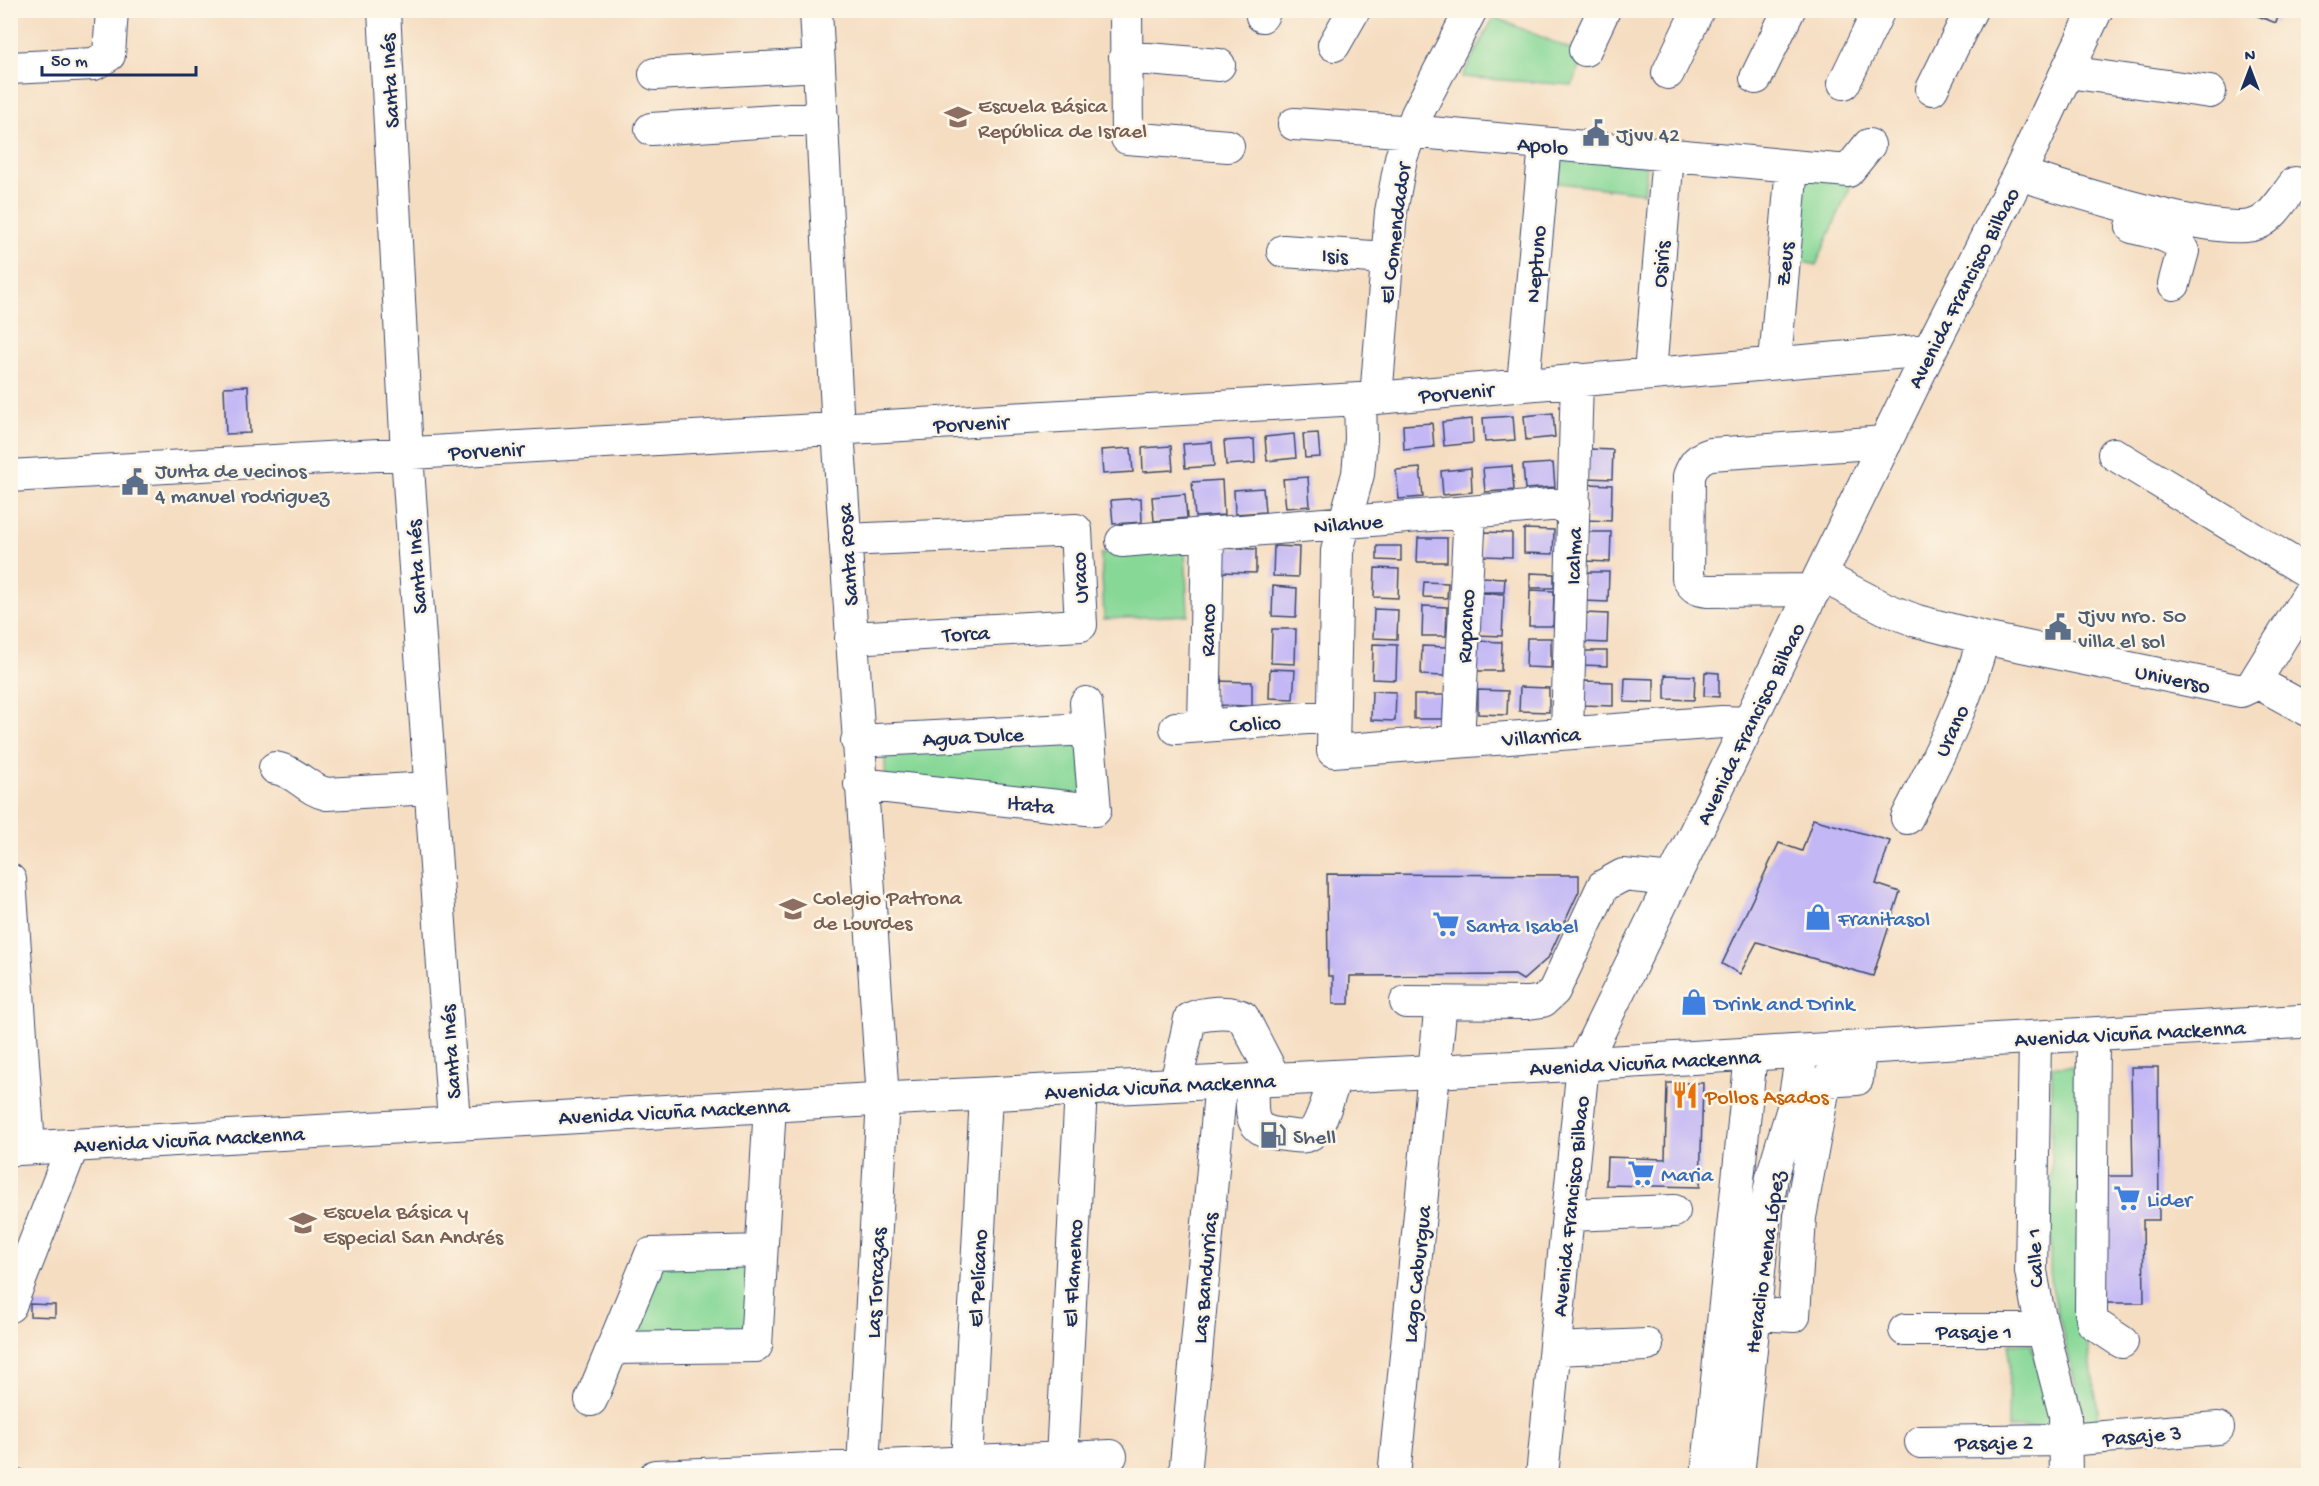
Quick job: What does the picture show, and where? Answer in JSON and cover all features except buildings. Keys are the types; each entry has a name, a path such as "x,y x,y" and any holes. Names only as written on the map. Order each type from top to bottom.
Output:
{"main road":[{"name":"Avenida Francisco Bilbao","path":"1583,1064 1930,350 2014,183 2096,10"},
{"name":"Avenida Vicuña Mackenna","path":"20,1148 770,1105 1751,1055 2035,1038 2306,1017"}],"street":[{"path":"10,68 94,64 109,55 112,10"},
{"name":"Santa Inés","path":"384,10 407,454 454,1122"},
{"name":"Santa Rosa","path":"816,10 857,741 883,1099"},
{"path":"1126,10 1127,138 1228,146"},
{"path":"1334,45 1354,10"},
{"name":"El Comendador","path":"1333,751 1337,557 1360,459 1387,258 1394,184 1409,132 1471,10"},
{"path":"1585,50 1604,10"},
{"path":"1668,73 1698,10"},
{"path":"1756,78 1789,10"},
{"path":"1844,83 1879,10"},
{"path":"1932,89 1971,10"},
{"path":"1125,57 1219,65"},
{"path":"655,74 819,65"},
{"path":"2068,69 2082,74 2210,92"},
{"path":"651,129 822,118"},
{"name":"Apolo","path":"1294,124 1848,171 1869,145"},
{"name":"Neptuno","path":"1523,384 1545,144"},
{"name":"Osiris","path":"1650,373 1668,155"},
{"name":"Zeus","path":"1775,362 1792,166"},
{"path":"2014,183 2226,228 2242,228 2259,223 2272,212 2295,183"},
{"path":"2014,183 2172,238 2180,244 2183,251 2174,284"},
{"name":"Isis","path":"1283,251 1387,258"},
{"name":"Porvenir","path":"10,476 1368,399 1930,350"},
{"name":"Icalma","path":"1567,733 1577,379"},
{"path":"1818,583 1708,591 1698,590 1691,585 1688,578 1689,476 1693,465 1702,457 1712,454 1886,442"},
{"path":"2114,454 2308,572"},
{"name":"Nilahue","path":"1122,541 1574,503"},
{"name":"Rupanco","path":"1458,741 1470,512"},
{"name":"Uraco","path":"845,540 1076,530 1081,625"},
{"name":"Ranco","path":"1190,727 1208,534"},
{"name":"Universo","path":"1818,583 1901,615 1983,638 2235,690 2247,689 2255,681"},
{"path":"2308,595 2255,681 2308,710"},
{"name":"Torca","path":"851,638 1081,625"},
{"name":"Urano","path":"1907,818 1958,716 1983,638"},
{"name":"Agua Dulce","path":"857,741 1087,716"},
{"name":"Itata","path":"860,784 1095,810 1087,716"},
{"name":"Colico","path":"1190,727 1333,716"},
{"name":"Villarrica","path":"1333,751 1722,722 1750,723"},
{"path":"275,768 293,774 317,791 327,794 430,788"},
{"path":"1406,1002 1528,1003 1543,1000 1554,991 1603,886 1623,875 1673,880"},
{"path":"10,880 20,1148"},
{"name":"Lago Caburgua","path":"1394,1476 1436,1072 1441,1002"},
{"path":"1176,1084 1190,1019 1196,1015 1237,1013 1243,1017 1254,1118 1258,1129 1266,1133 1304,1136 1316,1129 1336,1076"},
{"path":"2093,1034 2091,1313 2094,1323 2122,1342"},
{"name":"Calle 1","path":"2035,1038 2031,1251 2033,1287 2063,1404 2066,1476"},
{"path":"1755,1314 1794,1316 1800,1217 1825,1081 1857,1079 1860,1048"},
{"name":"Heraclio Mena López","path":"1723,1474 1755,1314 1768,1199 1796,1097 1803,1052"},
{"name":"Heraclio Mena López","path":"1723,1474 1743,1135 1751,1055"},
{"name":"Avenida Francisco Bilbao","path":"1542,1476 1583,1064"},
{"name":"Las Bandurrias","path":"1185,1476 1249,1080"},
{"name":"El Flamenco","path":"1081,1089 1083,1462"},
{"name":"El Pelícano","path":"978,1466 986,1095"},
{"name":"Las Torcazas","path":"880,1469 883,1099"},
{"path":"613,1348 756,1346 770,1105"},
{"path":"1743,1135 1749,1124 1767,1119 1777,1123 1786,1135"},
{"path":"10,1306 73,1145"},
{"path":"1568,1215 1674,1211"},
{"path":"591,1400 651,1254 762,1251"},
{"name":"Pasaje 1","path":"1905,1330 2043,1330"},
{"path":"1555,1349 1647,1345"},
{"name":"Pasaje 3","path":"2066,1440 2218,1428"},
{"name":"Pasaje 2","path":"1921,1442 2066,1440"},
{"path":"655,1476 1083,1462"}],"green space":[{"path":"1494,17 1584,55 1572,85 1462,77"},
{"path":"1554,155 1647,166 1644,193 1551,182"},
{"path":"1799,167 1854,178 1816,265 1794,260"},
{"path":"1185,550 1188,615 1104,619 1101,554"},
{"path":"1080,742 1084,795 886,783 884,747"},
{"path":"2052,1066 2086,1066 2085,1327 2100,1422 2085,1424 2050,1280"},
{"path":"750,1263 747,1338 630,1341 658,1265"},
{"path":"2009,1343 2031,1344 2053,1427 2008,1428"}],"place":[{"name":"Escuela Básica República de Israel","path":"958,117"},
{"name":"Jjvv 42","path":"1596,133"},
{"name":"Junta de vecinos 4 manuel rodriguez","path":"135,482"},
{"name":"Jjvv nro. 50 villa el sol","path":"2058,627"},
{"name":"Colegio Patrona de Lourdes","path":"793,909"},
{"name":"Franitasol","path":"1818,917"},
{"name":"Santa Isabel","path":"1446,924"},
{"name":"Drink and Drink","path":"1694,1002"},
{"name":"Pollos Asados","path":"1685,1095"},
{"name":"Shell","path":"1273,1135"},
{"name":"Maria","path":"1641,1173"},
{"name":"Lider","path":"2127,1198"},
{"name":"Escuela Básica y Especial San Andrés","path":"303,1223"}]}
